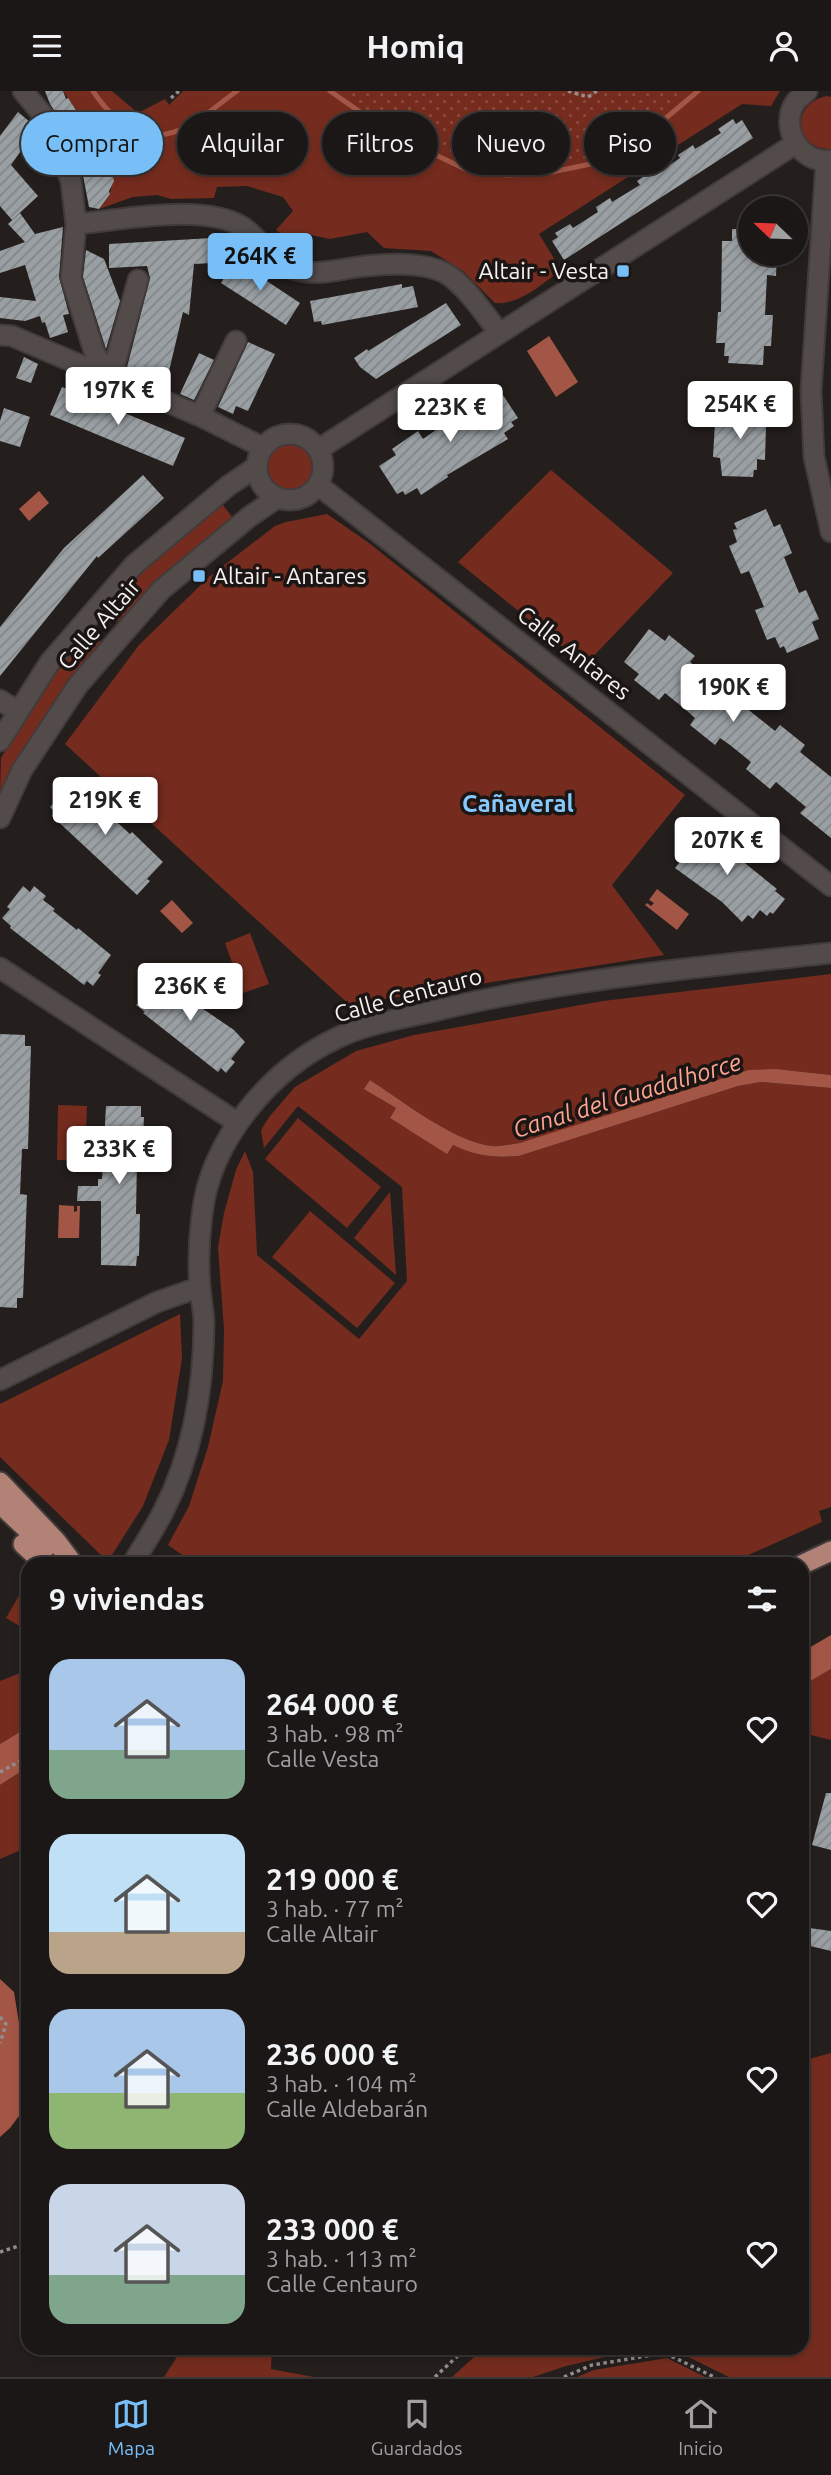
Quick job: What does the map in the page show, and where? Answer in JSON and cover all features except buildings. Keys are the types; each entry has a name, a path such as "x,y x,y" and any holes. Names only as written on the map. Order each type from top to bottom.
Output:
{"main road":[{"path":"0,1482 56,1541 67,1557"},
{"path":"0,1504 57,1557"},
{"path":"0,1521 37,1557"},
{"path":"809,1562 831,1551"}],"street":[{"path":"23,91 47,120 71,181 76,225 71,278 95,354 111,378"},
{"path":"807,91 794,104 789,124 795,144 808,157 829,161 811,391 814,457 831,532"},
{"path":"319,449 795,144"},
{"path":"76,225 189,214 222,217 243,228 287,267 320,274 349,268 411,263 449,275 472,298 499,332"},
{"path":"111,378 138,280"},
{"path":"0,335 12,337 200,416 262,447"},
{"path":"200,416 236,341"},
{"path":"285,433 299,434 310,439 319,449 324,467 318,485 307,496 292,501 277,498 262,486 256,467 257,457 262,447 273,438 285,433"},
{"name":"Calle Altair","path":"0,741 50,663 134,565 256,467"},
{"name":"Calle Antares","path":"318,485 831,886"},
{"name":"Calle Altair","path":"0,818 22,770 78,685 161,590 249,517 277,498"},
{"path":"0,700 19,712"},
{"name":"Calle Centauro","path":"137,1557 164,1510 191,1439 203,1366 204,1317 200,1287 202,1213 209,1184 238,1123 256,1099 295,1062 338,1037 389,1021 487,998 663,971 831,953"},
{"path":"0,968 238,1123"},
{"path":"0,1380 157,1302 200,1287"}],"path":[{"path":"171,98 179,91"},
{"path":"568,91 588,97 597,91"},
{"path":"0,1772 21,1762"},
{"path":"0,2017 6,2024 0,2043"},
{"path":"0,2252 21,2245"},
{"path":"435,2377 458,2355"},
{"path":"564,2377 592,2365 653,2355"},
{"path":"669,2355 714,2377"}],"shaded area":[{"path":"63,91 112,91 137,112 78,112"},
{"path":"183,91 780,91 771,106 742,104 676,146 676,112 584,112 584,175 631,175 539,234 561,270 522,297 504,303 495,303 463,271 431,251 384,248 367,232 330,239 301,233 292,242 276,230 293,211 283,197 247,186 217,187 214,198 171,199 157,195 133,197 99,209 110,194 114,175 163,175 163,112 140,112 165,99 169,105"},
{"path":"340,91 689,91 663,112 584,112 584,159 570,162 570,112 452,112 452,156 438,150 438,112 368,112"},
{"path":"831,97 831,149 810,142 801,125 807,107 815,100"},
{"path":"549,336 578,382 556,397 527,351"},
{"path":"289,444 305,451 312,467 305,483 289,490 273,483 266,467 273,451"},
{"path":"551,470 673,573 585,665 458,562"},
{"path":"39,491 49,503 29,521 19,509"},
{"path":"222,504 233,518 187,555 116,623 104,612 154,561"},
{"path":"327,514 369,543 685,795 612,885 664,955 384,999 354,1009 65,744 139,645 210,576 275,526"},
{"path":"88,631 101,641 34,735 0,795 1,758 42,692"},
{"path":"657,889 689,914 677,930 645,905 647,903 651,906 654,903 649,900"},
{"path":"172,900 193,923 182,933 160,911"},
{"path":"250,933 269,984 243,993 225,943"},
{"path":"831,974 831,1075 776,1069 520,1143 495,1146 478,1143 446,1129 370,1080 365,1089 396,1108 390,1118 447,1153 453,1145 477,1154 501,1157 519,1156 738,1086 761,1082 831,1088 831,1507 819,1511 822,1522 744,1557 185,1557 168,1545 189,1506 208,1447 223,1381 224,1329 218,1248 224,1213 236,1170 245,1151 253,1172 257,1255 359,1339 407,1281 402,1187 298,1106 264,1148 261,1130 269,1117 295,1087 356,1051 414,1035 603,1001"},
{"path":"776,1069 831,1075 831,1088 761,1082 738,1086 510,1157 477,1154 453,1145 447,1154 390,1118 396,1108 364,1089 370,1080 446,1129 478,1143 499,1146 520,1143 749,1070"},
{"path":"58,1105 87,1106 85,1161 57,1160"},
{"path":"298,1118 381,1187 347,1228 265,1159"},
{"path":"390,1192 396,1275 354,1238"},
{"path":"59,1205 74,1206 74,1212 77,1211 77,1206 80,1206 79,1238 58,1238"},
{"path":"310,1211 395,1283 357,1328 272,1257"},
{"path":"180,1314 182,1358 169,1440 143,1506 111,1557 103,1557 0,1457 0,1404"},
{"path":"21,1592 21,1627 6,1618"},
{"path":"831,1635 831,1669 809,1682 809,1648"},
{"path":"831,1669 831,1740 809,1734 809,1682"},
{"path":"21,1673 21,1731 0,1744 0,1681"},
{"path":"21,1731 21,1772 0,1785 0,1744"},
{"path":"21,1772 21,1850 0,1859 0,1785"},
{"path":"0,1979 14,1992 21,2036 21,2113 0,2137"},
{"path":"831,2053 831,2377 729,2377 684,2355 809,2355 809,2059"},
{"path":"178,2355 272,2355 271,2369 314,2377 164,2377"},
{"path":"476,2355 613,2355 533,2377 452,2377"},
{"path":"667,2358 705,2377 577,2377 594,2370"}],"waterway":[{"path":"93,91 122,123 133,130 159,135 188,126 237,91"},
{"path":"330,91 390,133 465,169 507,175 552,172 605,161 647,134 698,91"}],"place":[{"name":"Altair - Vesta","path":"623,271"},
{"name":"Altair - Antares","path":"199,576"}],"district":[{"name":"Cañaveral","path":"518,804"}],"water label":[{"name":"Canal del Guadalhorce","path":"627,1096"}]}
